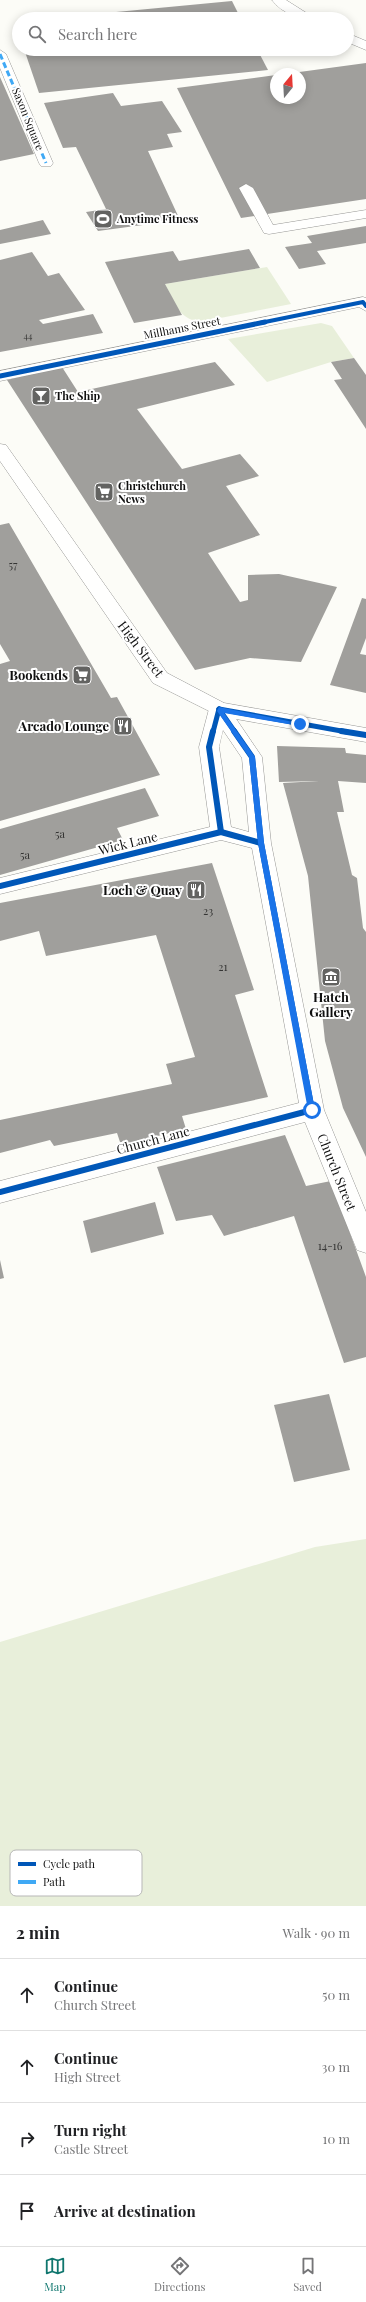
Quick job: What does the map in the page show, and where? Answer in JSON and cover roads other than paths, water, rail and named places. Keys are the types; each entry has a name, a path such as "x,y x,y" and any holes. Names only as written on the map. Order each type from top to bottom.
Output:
{"street":[{"path":"278,0 296,12"},
{"path":"354,40 366,46"},
{"name":"Saxon Square","path":"0,54 21,100 46,163"},
{"path":"246,188 268,230 366,214"},
{"name":"Millhams Street","path":"0,376 363,302 366,306"},
{"name":"High Street","path":"0,449 160,678 219,710 252,757 261,843"},
{"path":"221,832 209,747 219,710 366,735"},
{"name":"Wick Lane","path":"0,886 221,832 261,843"},
{"name":"Church Street","path":"261,843 312,1110 366,1242"},
{"name":"Church Lane","path":"0,1192 312,1110"}],"place":[{"name":"Anytime Fitness","path":"103,219"},
{"name":"The Ship","path":"41,396"},
{"name":"Christchurch News","path":"104,492"},
{"name":"Bookends","path":"82,675"},
{"name":"Arcado Lounge","path":"123,726"},
{"name":"Loch & Quay","path":"196,890"},
{"name":"Hatch Gallery","path":"331,977"}]}
